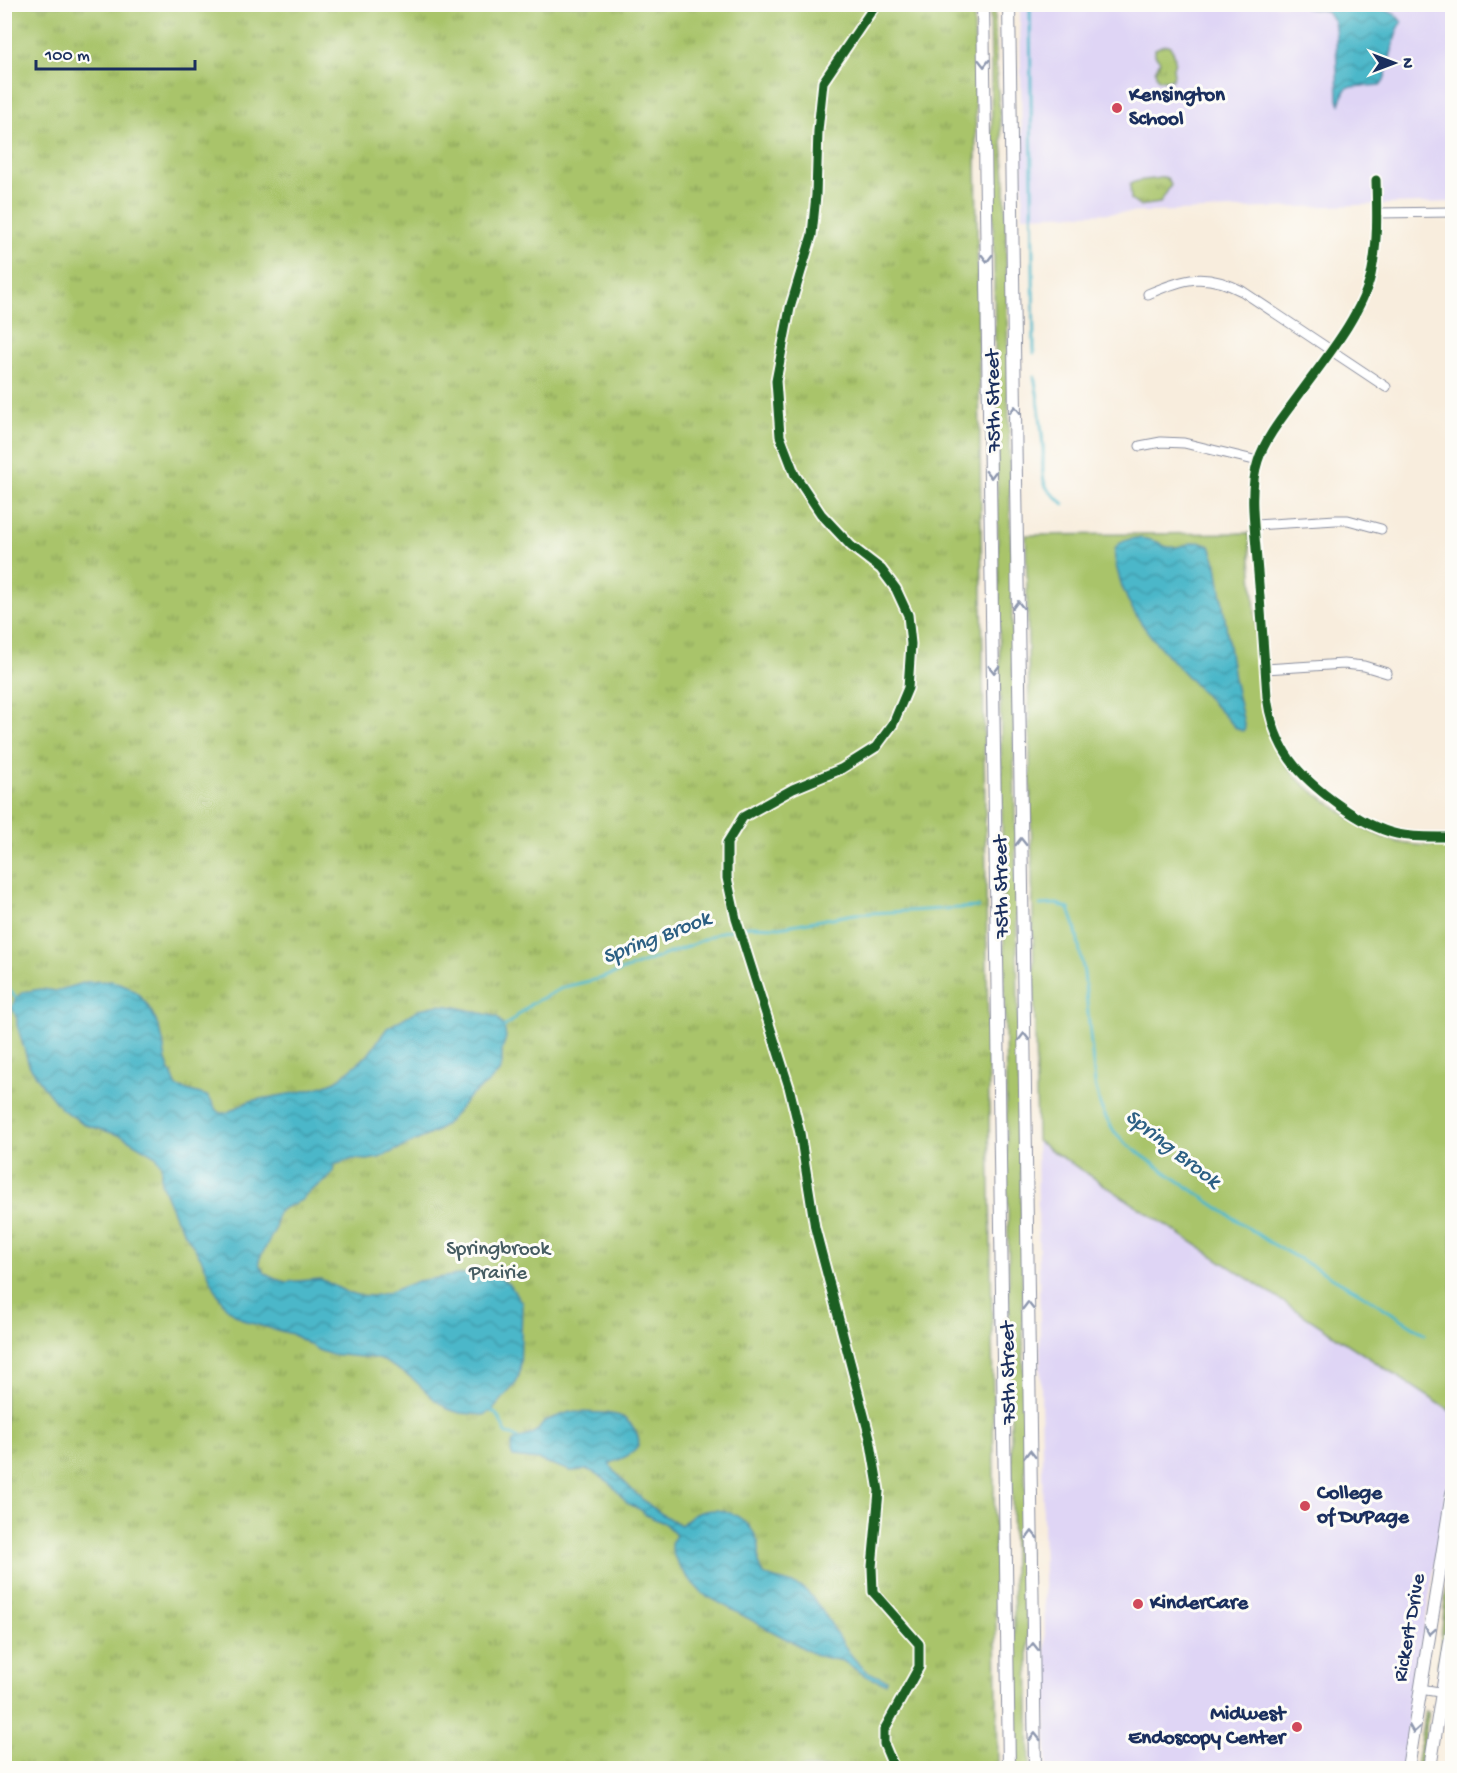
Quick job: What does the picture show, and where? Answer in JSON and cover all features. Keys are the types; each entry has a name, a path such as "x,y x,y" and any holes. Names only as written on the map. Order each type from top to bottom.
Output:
{"main road":[{"name":"75th Street","path":"984,4 1009,1768"},
{"name":"75th Street","path":"1009,4 1035,1768"},
{"name":"Rickert Drive","path":"1408,1768 1452,1493"},
{"name":"Rickert Drive","path":"1430,1768 1448,1693 1452,1630"}],"street":[{"path":"1376,180 1375,254 1366,290 1331,350 1274,430 1258,461 1253,497 1269,713 1279,742 1294,767 1313,786 1350,813 1385,831 1407,836 1452,837"},
{"path":"1377,213 1452,212"},
{"path":"1148,294 1175,282 1191,279 1205,279 1228,284 1386,387"},
{"path":"1140,446 1161,442 1184,443 1258,461"},
{"path":"1255,525 1336,519 1381,529"},
{"path":"1265,669 1344,664 1364,666 1387,673"},
{"path":"1420,1689 1448,1693"}],"shaded area":[{"path":"1020,5 1452,5 1452,202 1023,216"},
{"path":"1037,1141 1452,1412 1452,1456 1402,1768 1047,1768"}],"green space":[{"name":"Springbrook Prairie","path":"5,5 974,5 998,1768 5,1768"},
{"path":"990,5 995,5 996,69 1005,177 1030,1768 1016,1768"},
{"path":"1169,45 1174,53 1172,80 1157,78 1155,71 1160,61 1155,55 1155,49"},
{"path":"1167,178 1171,185 1160,203 1139,206 1131,200 1130,184"},
{"path":"1249,533 1262,701 1270,734 1285,765 1310,789 1357,823 1378,835 1408,844 1452,846 1452,1412 1037,1141 1026,535"},
{"path":"1452,1538 1452,1594 1440,1667 1438,1665"},
{"path":"1425,1711 1428,1712 1421,1768 1416,1768"}],"water":[{"path":"1303,5 1374,5 1395,14 1402,22 1397,31 1381,85 1349,87 1345,90 1340,104 1334,21 1326,11 1305,8"},
{"path":"1136,538 1151,540 1168,547 1199,542 1210,546 1217,565 1234,679 1245,728 1243,731 1237,729 1173,661 1144,627 1128,602 1114,553 1122,542"},
{"path":"111,981 130,988 150,1009 159,1027 166,1060 177,1087 207,1096 220,1113 226,1113 250,1101 300,1092 336,1081 368,1055 387,1028 419,1009 439,1005 497,1017 504,1027 506,1037 499,1072 469,1097 450,1120 437,1131 379,1158 353,1159 334,1165 333,1172 327,1180 310,1191 302,1200 282,1209 277,1214 275,1229 259,1260 265,1273 275,1279 286,1282 321,1279 357,1295 372,1296 418,1281 471,1273 487,1274 501,1279 510,1285 522,1303 520,1372 516,1383 492,1411 484,1415 460,1413 448,1409 412,1378 384,1361 329,1354 292,1334 247,1322 225,1306 201,1258 176,1219 161,1183 161,1165 156,1156 122,1136 86,1125 61,1109 29,1065 12,1007 16,998 23,992 41,989 56,991 86,982"},
{"path":"570,1412 610,1414 628,1421 634,1428 639,1444 632,1453 609,1464 624,1482 651,1506 681,1525 693,1515 715,1510 733,1514 741,1519 754,1533 758,1542 759,1566 763,1573 772,1578 795,1584 808,1592 854,1658 866,1670 887,1680 886,1683 866,1676 843,1661 818,1656 703,1594 675,1558 671,1544 676,1535 664,1523 627,1503 609,1482 595,1473 588,1470 571,1471 539,1460 513,1457 511,1452 513,1441 538,1430 545,1421"}],"waterway":[{"path":"1030,4 1034,353"},
{"path":"1034,376 1039,402 1045,484 1064,504"},
{"name":"Spring Brook","path":"1040,905 1057,904 1069,909 1075,926 1084,973 1095,1084 1100,1105 1114,1131 1125,1143 1164,1171 1269,1242 1362,1294 1425,1334"},
{"name":"Spring Brook","path":"504,1027 531,1004 564,987 602,978 721,932 749,926 780,927 855,914 978,907"},
{"name":"Spring Brook","path":"4,984 16,998"},
{"path":"492,1411 498,1416 507,1434 517,1438"}],"cycle path":[{"path":"876,4 823,82 812,235 790,308 776,381 780,436 795,475 821,514 851,546 881,569 896,589 908,615 911,644 908,688 893,724 876,747 841,769 793,789 743,817 727,843 727,878 736,919 789,1087 800,1133 815,1228 870,1438 879,1491 872,1567 873,1592 919,1644 919,1667 884,1730 884,1744 894,1768"},
{"path":"1376,180 1377,216 1373,263 1360,305 1342,336 1271,434 1255,473 1253,511 1267,697 1275,732 1282,746 1300,771 1324,794 1359,819 1389,832 1411,836 1452,837"}],"place":[{"name":"Kensington School","path":"1117,108"},
{"name":"College of DuPage","path":"1305,1506"},
{"name":"KinderCare","path":"1138,1604"},
{"name":"Midwest Endoscopy Center","path":"1297,1727"}]}
